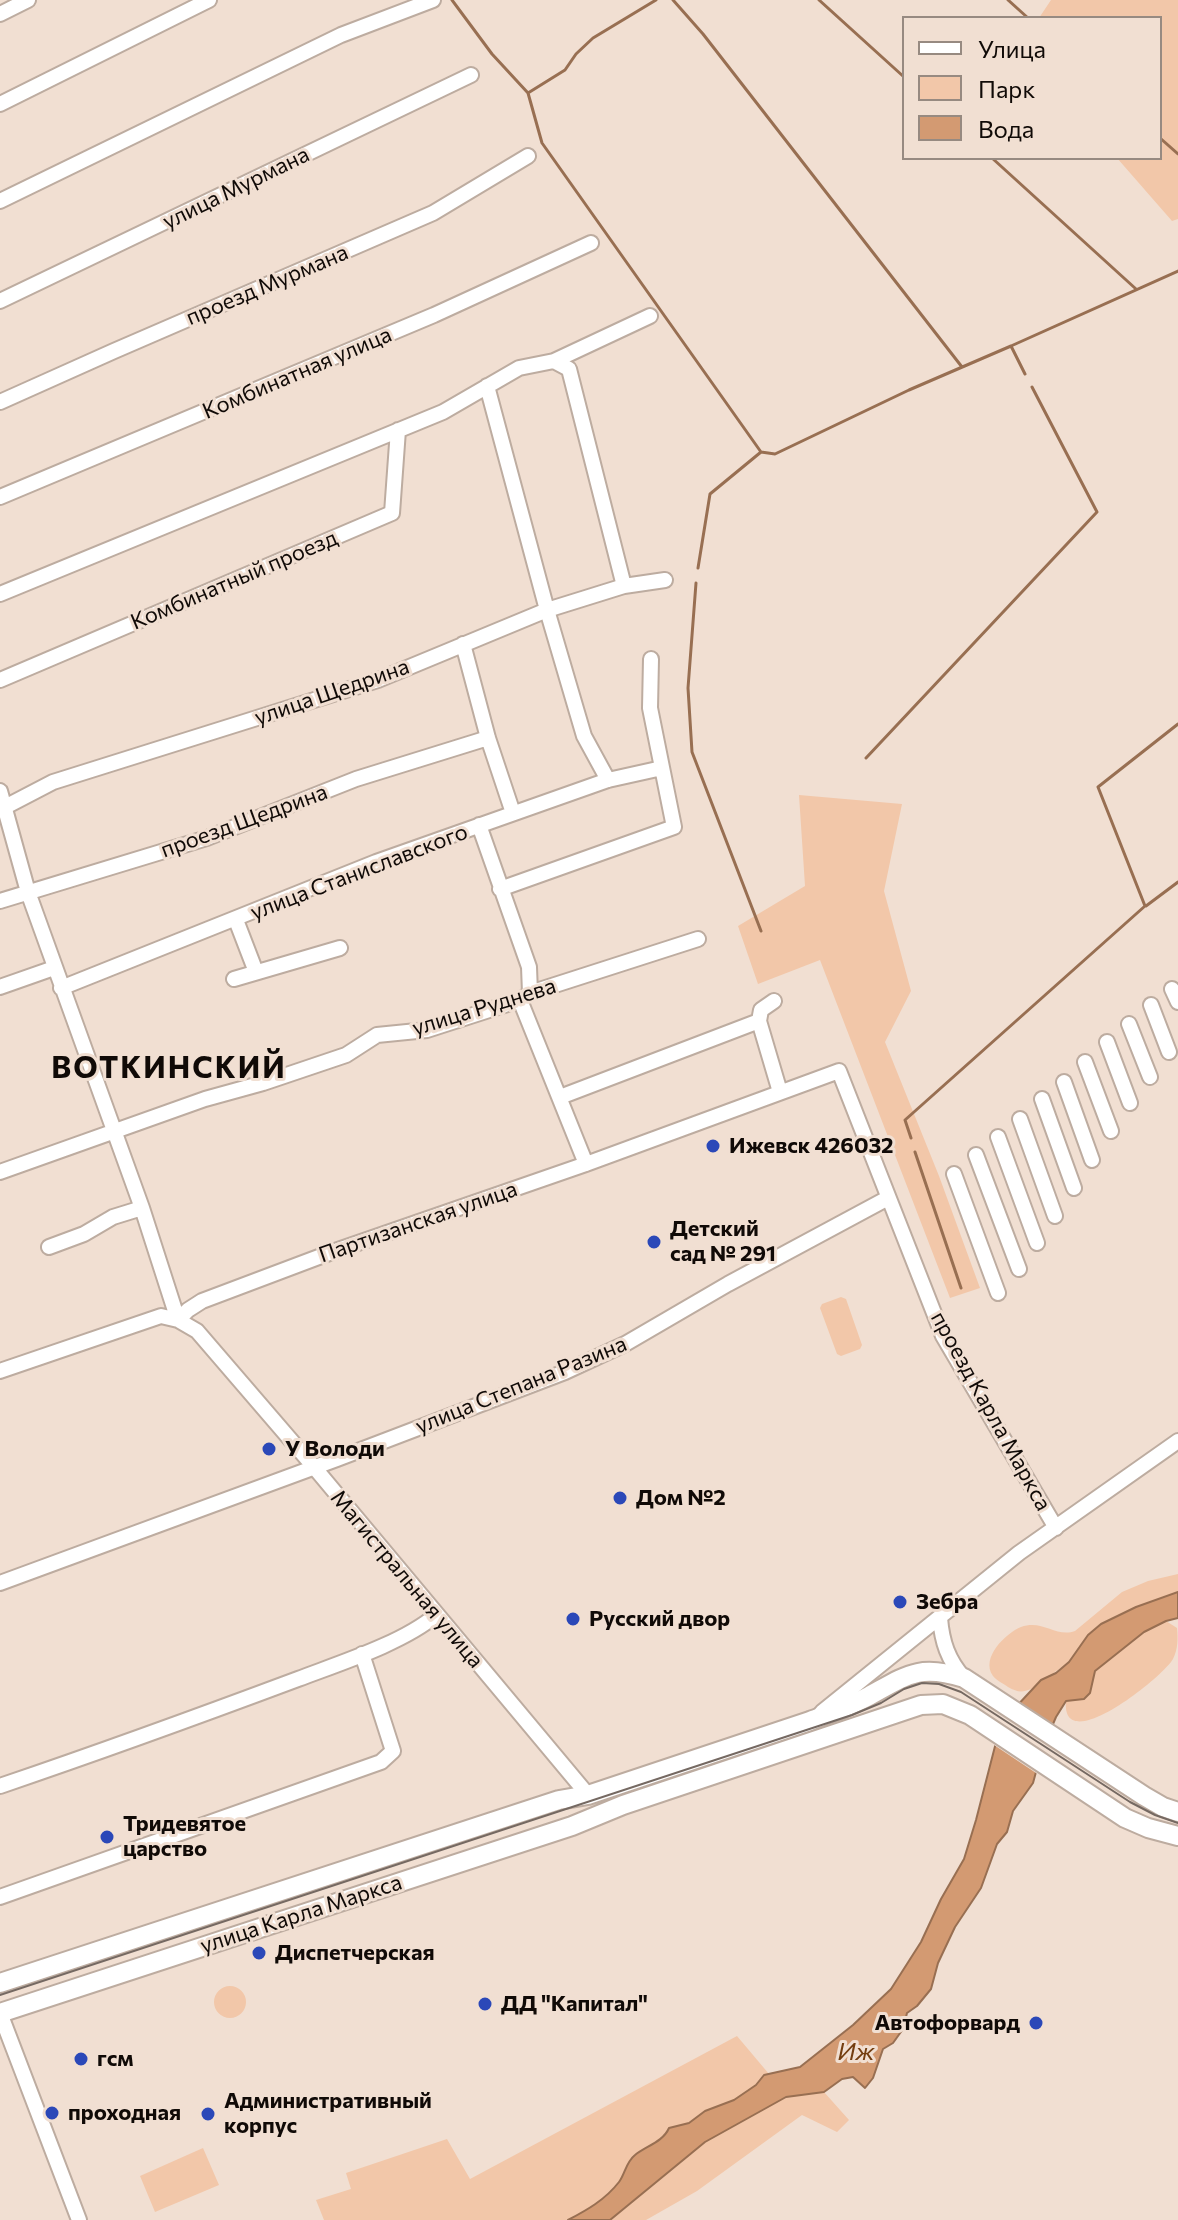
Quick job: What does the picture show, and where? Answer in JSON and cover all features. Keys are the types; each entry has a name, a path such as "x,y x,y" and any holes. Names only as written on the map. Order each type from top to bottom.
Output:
{"main road":[{"path":"588,1795 810,1721 847,1707 904,1676 922,1671 943,1671 964,1678 1144,1796 1178,1812"},
{"path":"602,1812 904,1710 943,1704 970,1715 1125,1818 1178,1836"},
{"name":"Магистральная улица","path":"588,1795 602,1812"},
{"name":"улица Карла Маркса","path":"0,1983 559,1800 588,1795"},
{"name":"улица Карла Маркса","path":"0,2013 572,1826 602,1812"}],"street":[{"path":"0,14 28,0"},
{"path":"0,104 209,0"},
{"path":"0,201 341,35 433,0"},
{"name":"улица Мурмана","path":"0,301 471,75"},
{"name":"проезд Мурмана","path":"0,402 433,213 528,156"},
{"name":"Комбинатная улица","path":"0,497 434,315 591,243"},
{"path":"0,594 443,412 519,368 554,361 650,316"},
{"path":"554,361 569,369 624,586"},
{"path":"487,386 584,736 608,780"},
{"name":"Комбинатный проезд","path":"0,680 392,513 398,430"},
{"name":"улица Щедрина","path":"2,807 53,782 378,680 547,610 624,586 665,580"},
{"path":"463,644 488,738 513,813"},
{"path":"500,889 674,827 650,708 651,659"},
{"name":"проезд Щедрина","path":"0,901 207,838 356,779 488,738"},
{"name":"улица Станиславского","path":"61,988 376,862 608,780 662,768"},
{"path":"0,791 28,892 142,1208 178,1320"},
{"path":"479,825 529,967 525,996 586,1164"},
{"path":"236,920 256,972"},
{"name":"улица Руднева","path":"0,1172 113,1130 346,1055 377,1035 427,1030 698,939"},
{"path":"234,979 340,948"},
{"path":"0,987 54,968"},
{"path":"774,1001 761,1010 759,1021 780,1092"},
{"path":"1151,1005 1169,1052"},
{"path":"560,1097 759,1021"},
{"path":"1129,1024 1150,1077"},
{"path":"1107,1042 1130,1103"},
{"path":"1085,1062 1111,1131"},
{"name":"Партизанская улица","path":"0,1371 161,1316 178,1320 202,1301 318,1257 586,1164 839,1071"},
{"name":"проезд Карла Маркса","path":"839,1071 943,1336 1056,1528"},
{"path":"1064,1082 1092,1160"},
{"path":"1042,1099 1074,1188"},
{"path":"1020,1119 1055,1216"},
{"path":"998,1137 1037,1243"},
{"path":"976,1155 1019,1269"},
{"path":"954,1174 998,1293"},
{"name":"улица Степана Разина","path":"0,1583 554,1376 625,1344 728,1284 888,1198"},
{"path":"49,1247 84,1234 113,1217 142,1208"},
{"name":"Магистральная улица","path":"178,1320 197,1331 588,1795"},
{"path":"810,1721 1019,1553 1178,1441"},
{"path":"0,1786 131,1742 362,1654 423,1626 436,1615"},
{"path":"940,1618 946,1651 953,1666 964,1678"},
{"path":"0,1897 381,1762 393,1751 362,1654"},
{"path":"0,2013 79,2220"}],"green space":[{"path":"1051,0 1178,0 1178,219 1172,221 1119,160 1162,160 1162,16 1040,16"},
{"path":"799,795 902,804 884,891 911,991 885,1042 980,1288 950,1298 820,960 758,984 738,926 805,886"},
{"path":"841,1297 846,1299 862,1345 860,1349 841,1356 837,1354 820,1308 822,1304"},
{"path":"1178,1574 1178,1592 1116,1616 1069,1662 1031,1689 1014,1690 993,1676 990,1669 992,1654 1002,1640 1015,1630 1036,1625 1068,1633 1075,1631 1122,1592 1148,1581"},
{"path":"1166,1621 1177,1628 1177,1648 1165,1668 1133,1695 1095,1718 1079,1721 1069,1717 1066,1701 1084,1699 1090,1693 1095,1671 1144,1632"},
{"path":"230,1986 241,1991 246,2002 241,2013 230,2018 219,2013 214,2002 219,1991"},
{"path":"737,2036 769,2074 734,2100 705,2111 689,2123 669,2128 666,2134 627,2165 620,2181 604,2198 568,2220 324,2220 316,2200 351,2189 346,2173 447,2139 470,2179"},
{"path":"824,2092 849,2120 837,2132 802,2115 697,2191 646,2220 610,2220 705,2142 786,2097"},
{"path":"203,2148 219,2185 155,2212 140,2176"}],"water":[{"name":"Иж","path":"1178,1592 1178,1618 1144,1632 1095,1671 1090,1693 1084,1699 1066,1701 1042,1750 1033,1783 1013,1811 1007,1832 997,1844 981,1888 955,1927 938,1963 931,1989 907,2013 903,2029 893,2043 883,2049 873,2078 865,2088 853,2077 842,2079 824,2092 786,2097 705,2142 610,2220 568,2220 608,2194 619,2182 632,2158 659,2140 669,2128 689,2123 705,2111 734,2100 756,2085 764,2075 800,2067 853,2025 891,1989 921,1942 964,1859 1001,1723 1041,1680 1069,1662 1088,1635 1101,1624"}],"pier":[{"path":"1014,1703 1055,1729 1039,1775 991,1743 998,1721"}],"waterway":[{"path":"452,0 492,54 528,93 542,143 761,452"},
{"path":"528,93 565,70 593,38 656,0"},
{"path":"673,0 703,34 962,367"},
{"path":"819,0 902,75"},
{"path":"1008,0 1026,16"},
{"path":"1162,140 1178,154"},
{"path":"994,160 1136,289"},
{"path":"1025,374 1011,346 1178,271"},
{"path":"698,568 710,494 761,452 775,454 909,390 1011,346"},
{"path":"866,758 1097,512 1032,387"},
{"path":"696,583 688,688 692,752 761,931"},
{"path":"911,1138 905,1120 1145,906 1098,787 1178,724"},
{"path":"1146,906 1178,882"},
{"path":"915,1152 961,1288"}],"tram line":[{"path":"0,1995 852,1715 922,1683 939,1684 961,1692 1130,1802 1178,1823"}],"place":[{"name":"Ижевск 426032","path":"713,1146"},
{"name":"Детский сад № 291","path":"654,1242"},
{"name":"У Володи","path":"269,1449"},
{"name":"Дом №2","path":"620,1498"},
{"name":"Зебра","path":"900,1602"},
{"name":"Русский двор","path":"573,1619"},
{"name":"Тридевятое царство","path":"107,1837"},
{"name":"Диспетчерская","path":"259,1953"},
{"name":"ДД \"Капитал\"","path":"485,2004"},
{"name":"Автофорвард","path":"1036,2023"},
{"name":"гсм","path":"81,2059"},
{"name":"проходная","path":"52,2113"},
{"name":"Административный корпус","path":"208,2114"}],"district":[{"name":"ВОТКИНСКИЙ","path":"169,1068"}]}
